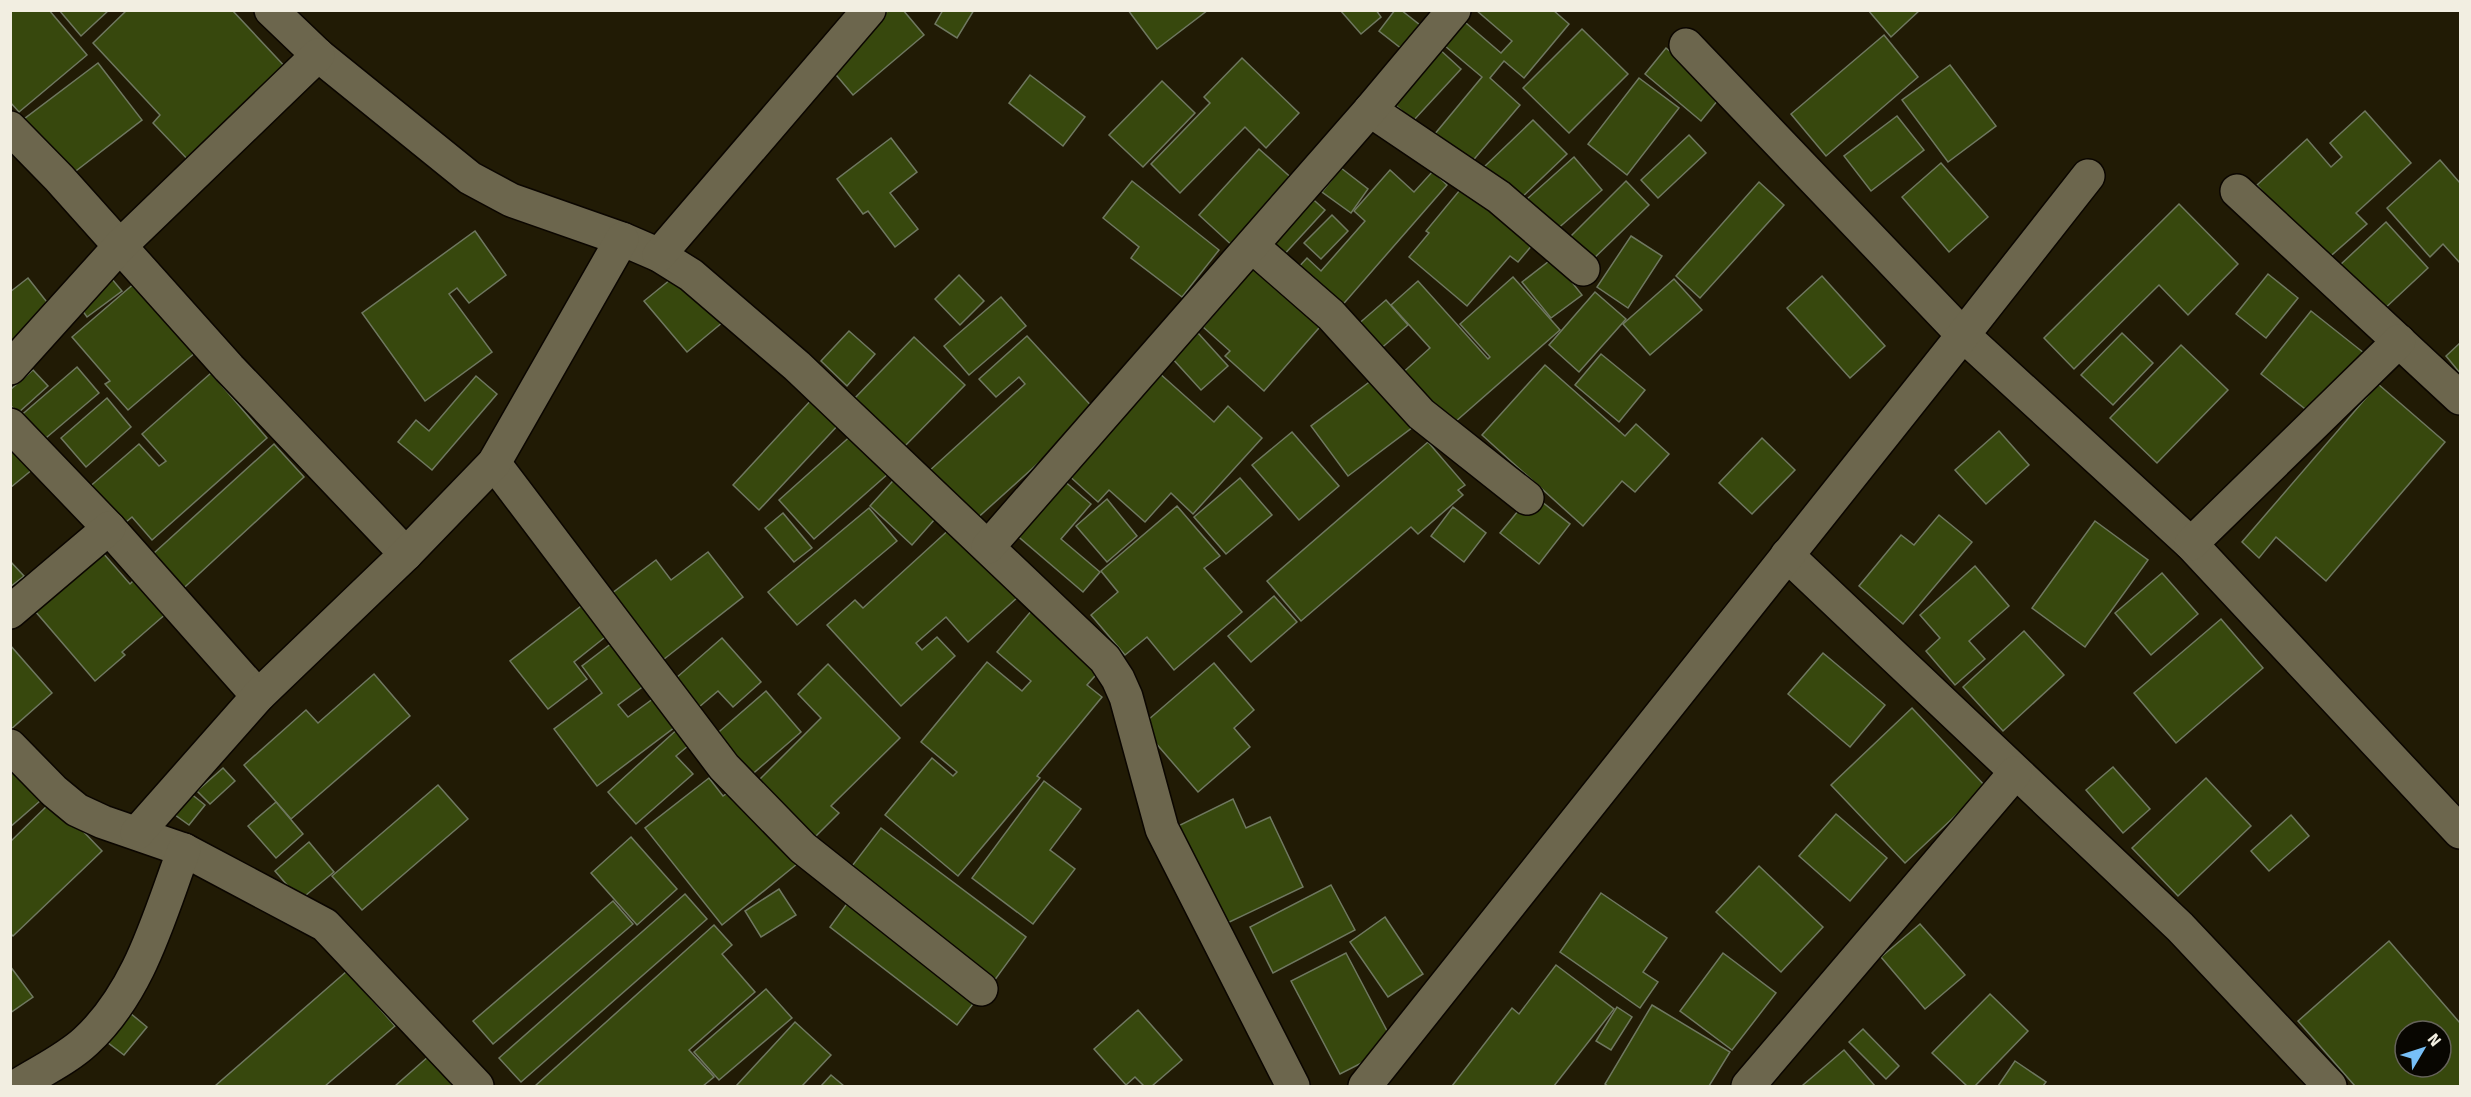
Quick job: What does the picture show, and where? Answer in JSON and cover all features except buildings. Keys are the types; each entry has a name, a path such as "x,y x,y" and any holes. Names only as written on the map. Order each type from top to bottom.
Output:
{"street":[{"path":"272,10 318,55 470,178 511,200 659,255 691,276 797,366 1105,659 1126,697 1162,829 1293,1086"},
{"path":"659,255 868,10"},
{"path":"988,547 1252,246 1454,10"},
{"path":"1686,45 1964,335 2191,544 2460,832"},
{"path":"10,368 120,246 318,55"},
{"path":"1370,110 1499,197 1582,269"},
{"path":"10,128 229,368 406,554"},
{"path":"1365,1086 1786,555 1964,335 2088,176"},
{"path":"2237,191 2460,398"},
{"path":"137,833 258,696 406,554 494,463 621,239"},
{"path":"1252,246 1331,315 1421,414 1527,498"},
{"path":"2191,544 2399,341"},
{"path":"10,425 109,528 258,696"},
{"path":"494,463 724,767 803,849 981,989"},
{"path":"10,612 109,528"},
{"path":"1786,555 2180,927 2330,1086"},
{"path":"10,746 54,791 77,810 103,822 184,850 326,925 477,1086"},
{"path":"1748,1086 2016,773"},
{"path":"17,1086 84,1042 105,1022 135,977 184,850"}]}
